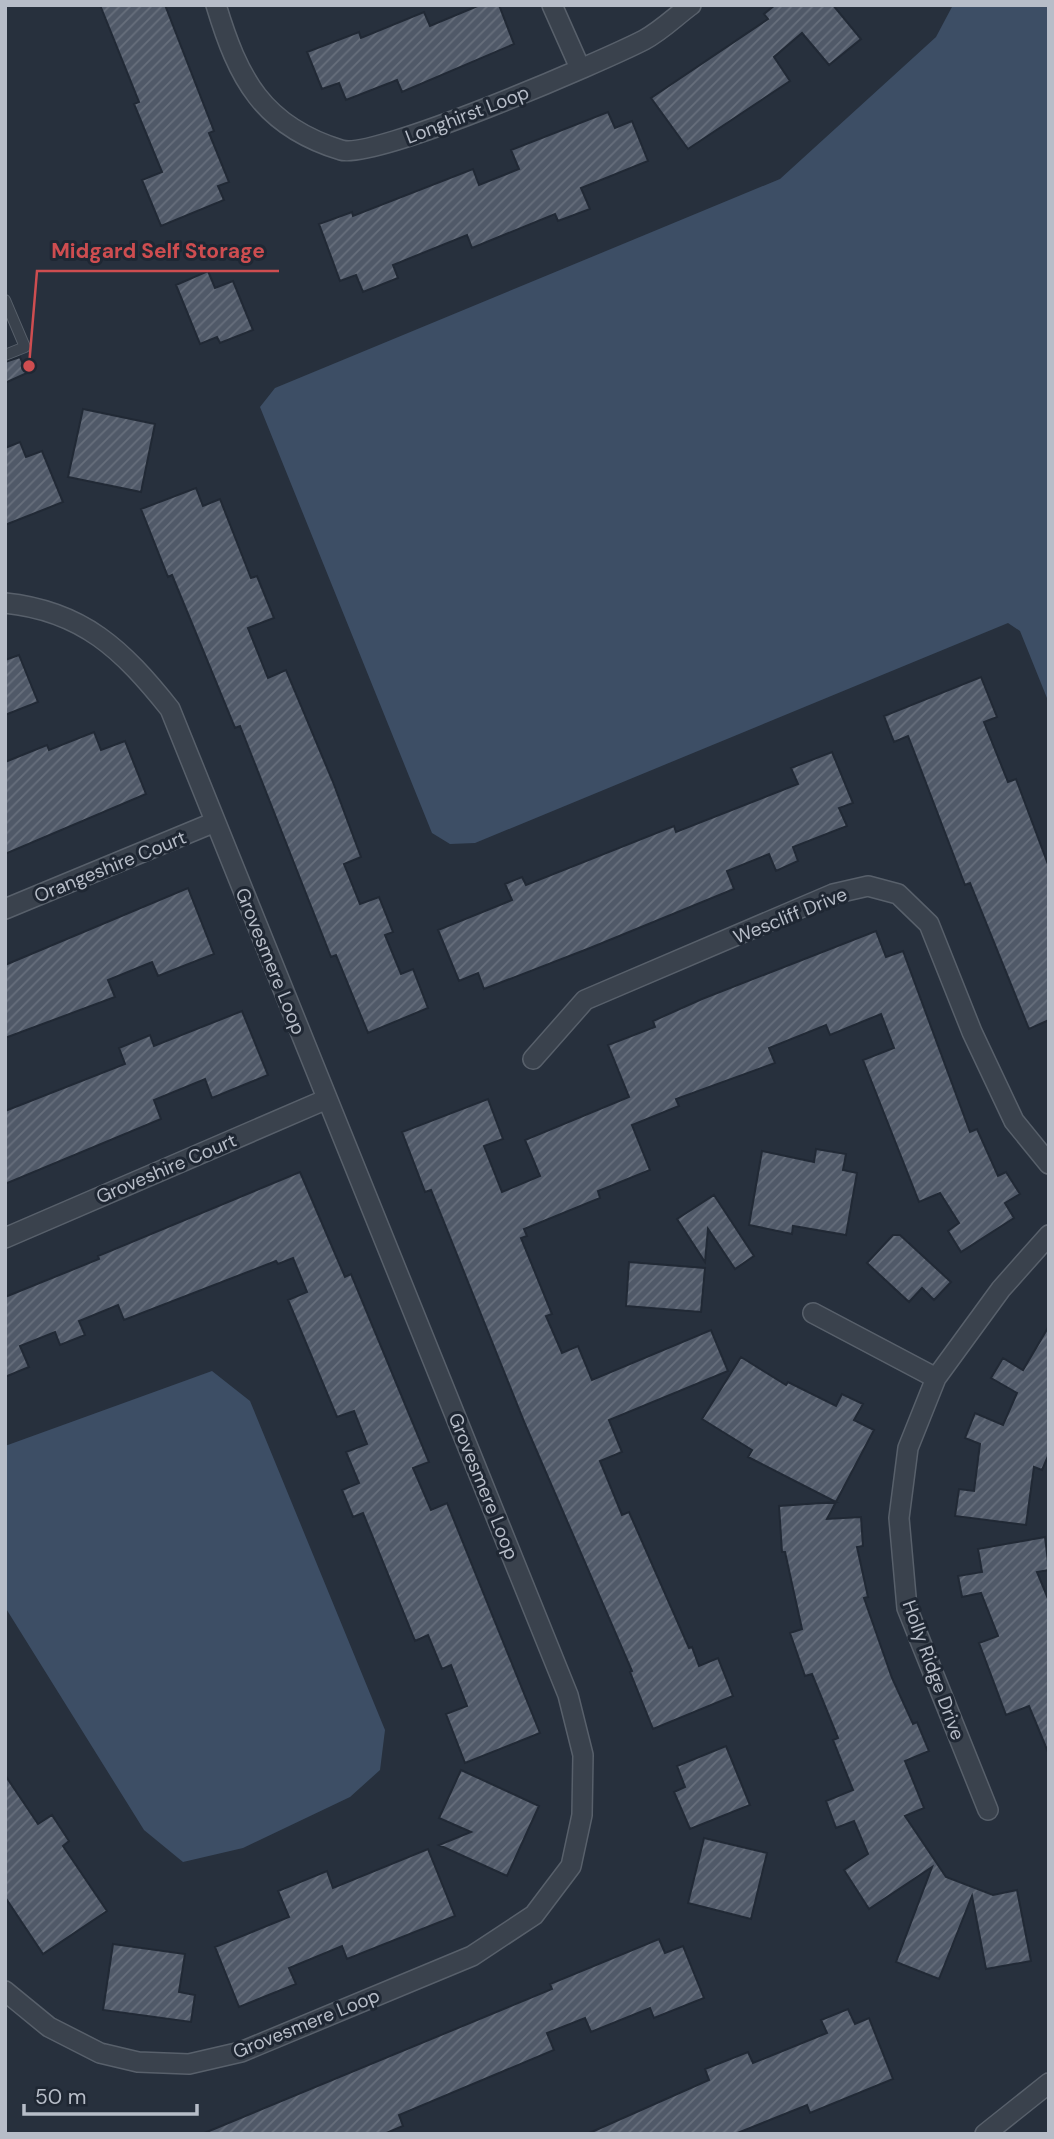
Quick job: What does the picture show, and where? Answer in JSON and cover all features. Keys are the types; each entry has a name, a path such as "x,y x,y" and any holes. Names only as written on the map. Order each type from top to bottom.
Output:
{"street":[{"name":"Longhirst Loop","path":"216,5 234,63 249,89 286,125 343,152 405,139 580,68 646,38 691,5"},
{"path":"552,5 580,68"},
{"name":"Grovesmere Loop","path":"5,603 40,607 92,629 137,667 170,709 568,1695 583,1755 582,1815 571,1866 534,1915 472,1956 241,2052 189,2064 138,2062 100,2053 49,2027 5,1992"},
{"name":"Orangeshire Court","path":"5,909 215,822"},
{"name":"Wescliff Drive","path":"533,1059 585,1000 833,894 868,886 898,894 929,924 972,1032 1014,1121 1049,1164"},
{"name":"Groveshire Court","path":"5,1238 327,1099"},
{"name":"Holly Ridge Drive","path":"988,1810 907,1608 898,1518 908,1448 936,1378 1001,1289 1049,1235"},
{"path":"813,1313 936,1378"},
{"path":"985,2134 1049,2083"}],"lane":[{"path":"5,300 25,347 5,355"}],"water":[{"path":"953,5 1049,5 1049,703 1020,631 1008,623 475,843 450,844 432,833 260,407 275,388 780,179 936,37"},
{"path":"212,1371 250,1401 385,1730 380,1770 350,1797 243,1848 183,1862 144,1830 5,1607 5,1446"}],"building":[{"path":"100,5 165,5 214,131 209,133 229,182 218,186 224,200 161,226 142,180 162,172 134,104 139,102"},
{"path":"480,5 499,5 514,44 402,92 397,80 346,100 339,83 322,89 307,52 359,32 361,38 424,12 430,26"},
{"path":"775,5 833,5 861,39 829,65 802,33 774,57 790,81 688,149 651,98 768,19 764,14"},
{"path":"608,112 615,128 632,121 648,161 581,188 590,209 558,221 555,214 472,248 467,235 393,265 398,278 363,292 356,275 340,281 319,224 352,212 353,216 473,169 479,185 519,169 511,150"},
{"path":"208,271 215,288 233,281 253,330 220,343 217,337 200,344 176,285"},
{"path":"20,357 27,373 5,383 5,362"},
{"path":"83,409 155,424 141,492 68,477"},
{"path":"20,442 26,457 42,451 63,502 5,525 5,448"},
{"path":"196,488 203,506 220,499 251,578 257,576 274,618 248,628 268,678 286,670 333,782 361,857 344,864 360,904 379,897 393,932 385,935 401,974 413,969 428,1008 368,1033 336,955 331,957 240,726 235,728 172,575 168,577 141,509"},
{"path":"19,655 38,702 5,715 5,660"},
{"path":"981,677 997,717 984,722 1008,782 1016,779 1049,867 1049,1020 1029,1029 970,883 965,885 908,736 894,742 884,716"},
{"path":"94,732 101,750 125,741 146,794 5,854 5,762 47,745 49,750"},
{"path":"832,752 853,803 839,808 847,826 793,847 798,861 776,871 769,854 727,871 734,889 590,948 484,989 478,973 459,981 438,930 512,900 505,884 522,877 526,885 674,826 676,832 798,784 791,768"},
{"path":"188,888 214,954 158,976 152,962 108,980 115,997 5,1038 5,965"},
{"path":"876,931 886,957 903,951 970,1132 977,1129 998,1176 1006,1172 1020,1194 1005,1203 1014,1218 961,1252 948,1231 959,1223 940,1193 919,1202 863,1060 894,1048 881,1014 830,1035 826,1025 769,1048 775,1063 676,1099 679,1106 632,1125 650,1170 598,1191 600,1198 524,1229 527,1236 521,1238 552,1314 546,1316 562,1353 578,1346 592,1380 711,1330 728,1371 609,1420 622,1452 600,1461 622,1515 629,1512 699,1666 718,1658 733,1696 653,1729 630,1672 632,1671 525,1424 431,1190 425,1192 402,1132 488,1099 503,1139 484,1146 502,1192 540,1176 525,1140 629,1097 608,1045 655,1027 653,1021 702,999"},
{"path":"242,1011 268,1075 212,1098 205,1079 154,1100 161,1119 5,1184 5,1111 125,1064 119,1048 150,1035 154,1046"},
{"path":"816,1149 846,1154 843,1170 857,1173 846,1235 793,1226 792,1234 749,1225 762,1151 814,1162"},
{"path":"300,1172 345,1277 351,1274 429,1462 413,1468 431,1510 447,1503 540,1733 465,1763 446,1714 467,1706 451,1665 442,1669 428,1635 415,1641 363,1513 353,1517 342,1490 359,1483 346,1452 367,1444 354,1411 337,1417 288,1300 307,1292 293,1258 278,1264 276,1261 124,1320 118,1305 79,1321 85,1335 60,1345 55,1332 20,1346 29,1367 5,1377 5,1297"},
{"path":"714,1195 754,1256 735,1269 708,1229 705,1262 677,1219"},
{"path":"893,1235 900,1235 951,1282 934,1300 922,1288 909,1302 867,1263"},
{"path":"629,1262 705,1268 701,1312 626,1306"},
{"path":"1049,1326 1049,1454 1042,1470 1034,1467 1026,1525 955,1516 959,1489 974,1491 980,1444 965,1438 975,1413 1003,1425 1017,1393 991,1378 1003,1358 1023,1370"},
{"path":"741,1357 786,1385 788,1382 836,1406 842,1394 863,1404 854,1420 874,1430 836,1502 748,1457 752,1450 702,1419"},
{"path":"836,1502 827,1519 861,1517 863,1546 857,1547 868,1597 864,1598 892,1678 913,1724 917,1722 929,1751 905,1761 924,1808 905,1816 946,1877 993,1895 1017,1890 1031,1961 986,1969 972,1896 939,1979 896,1962 932,1867 869,1909 844,1870 868,1854 854,1821 836,1828 826,1801 853,1790 833,1740 838,1738 812,1674 805,1676 790,1633 802,1629 785,1552 782,1552 779,1506"},
{"path":"1045,1537 1049,1570 1037,1572 1049,1601 1048,1752 1029,1706 1006,1715 979,1643 998,1636 981,1593 962,1597 958,1576 982,1572 978,1549"},
{"path":"726,1746 750,1805 690,1829 674,1792 685,1787 677,1766"},
{"path":"461,1770 539,1806 507,1876 439,1845 471,1832 439,1818"},
{"path":"5,1775 38,1824 52,1815 69,1841 63,1846 107,1911 43,1954 5,1897"},
{"path":"704,1838 767,1853 751,1919 688,1903"},
{"path":"428,1849 455,1916 347,1959 342,1946 289,1968 296,1984 239,2007 215,1947 289,1917 278,1891 327,1871 333,1888"},
{"path":"659,1939 665,1953 683,1946 704,1998 654,2018 650,2008 591,2032 585,2018 547,2033 554,2050 399,2115 403,2126 384,2134 202,2134 552,1989 550,1984"},
{"path":"113,1944 185,1954 179,1992 195,1995 191,2022 103,2010"},
{"path":"848,2009 855,2024 869,2018 893,2079 810,2113 807,2105 735,2134 587,2134 709,2080 705,2069 748,2052 753,2063 827,2033 821,2020"}],"place":[{"name":"Midgard Self Storage","path":"29,366"}]}
